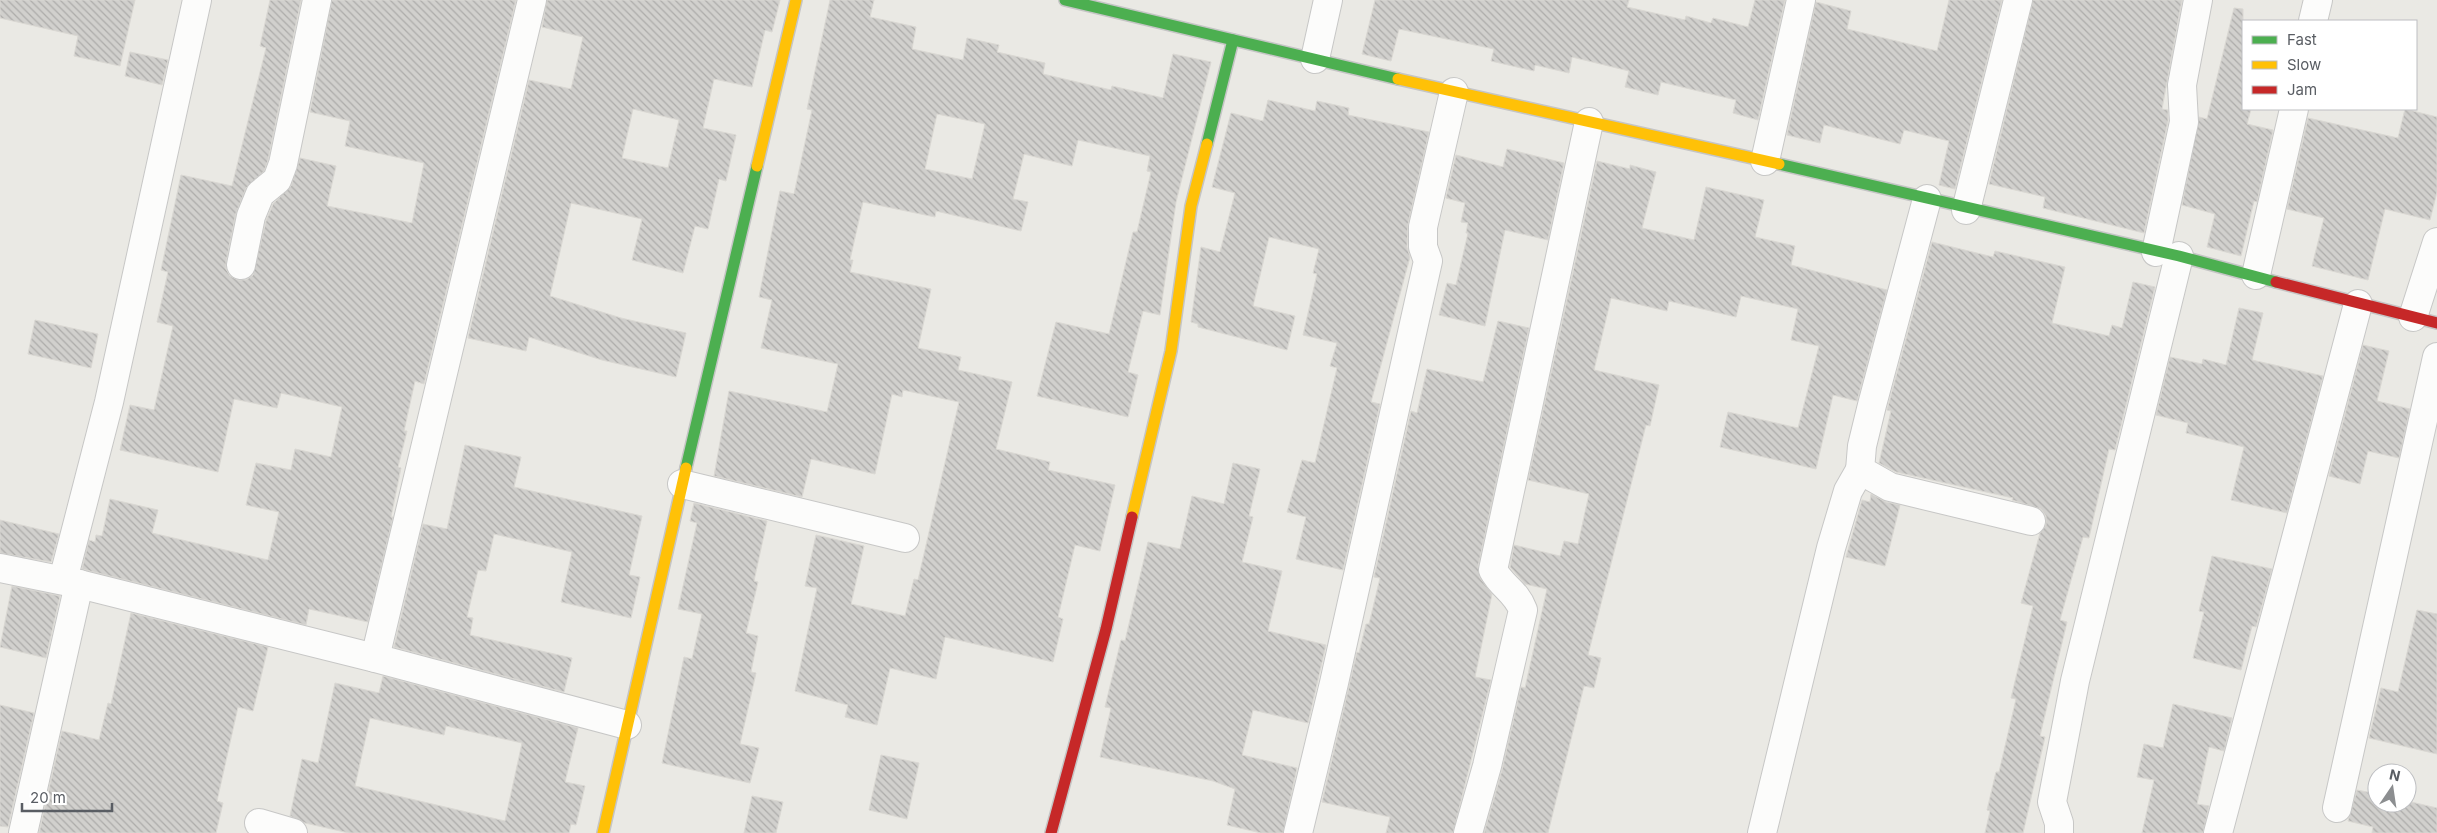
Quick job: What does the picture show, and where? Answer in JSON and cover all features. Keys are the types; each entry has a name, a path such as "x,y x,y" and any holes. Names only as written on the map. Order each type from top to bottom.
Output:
{"street":[{"path":"23,833 71,582 197,0"},
{"path":"241,265 251,216 260,194 278,180 283,164 317,0"},
{"path":"375,658 532,0"},
{"path":"603,833 626,725 796,0"},
{"path":"1065,0 1454,92 1765,161 1966,210 2168,254 2256,275 2358,304 2425,320 2437,242"},
{"path":"1315,59 1328,0"},
{"path":"1765,161 1801,0"},
{"path":"1966,210 2018,0"},
{"path":"2059,833 2059,823 2052,802 2075,681 2168,254 2184,122 2182,85 2198,0"},
{"path":"2313,20 2318,0"},
{"path":"1051,833 1106,629 1171,351 1191,206 1233,40"},
{"path":"1298,833 1334,683 1428,261 1423,247 1423,227 1454,92"},
{"path":"2256,275 2294,110"},
{"path":"1468,833 1487,766 1523,610 1518,597 1498,580 1493,570 1589,122"},
{"path":"1762,833 1831,548 1848,491 1860,470 1862,446 1872,405 1927,199"},
{"path":"2218,833 2358,304"},
{"path":"2337,808 2437,357"},
{"path":"1860,470 1890,487 2031,521"},
{"path":"682,484 905,538"},
{"path":"0,568 71,582 375,658 626,725"},
{"path":"259,823 293,833"}],"building":[{"path":"0,0 135,0 120,66 74,56 78,36 0,18"},
{"path":"270,0 301,0 268,160 264,171 246,188 236,213 226,269 230,276 238,280 246,280 253,275 266,221 273,204 291,186 300,158 336,166 327,206 412,223 424,163 345,146 350,121 310,112 332,0 516,0 424,384 415,381 404,431 407,431 398,467 401,468 391,517 393,517 368,622 309,609 306,625 82,569 89,540 95,542 96,535 102,536 110,499 158,510 152,533 268,560 279,512 246,505 256,463 291,470 295,449 331,457 342,407 281,393 277,408 234,399 218,472 120,450 130,405 154,410 173,326 157,322 168,272 161,270 181,175 232,186 266,48 260,46"},
{"path":"547,0 780,0 772,32 765,30 752,87 714,79 703,128 736,135 726,181 719,179 708,229 695,226 683,273 632,260 642,219 571,203 550,296 621,318 686,333 676,377 602,360 529,337 526,351 468,338 529,80 571,89 583,37 542,27","holes":["633,109 679,120 668,168 622,158"]},
{"path":"830,0 874,0 870,17 916,27 912,49 963,60 967,38 999,45 997,52 1045,63 1043,74 1111,90 1112,86 1163,98 1173,54 1211,62 1176,202 1160,315 1143,311 1128,372 1138,375 1128,417 1037,396 1056,322 1109,334 1133,232 1137,232 1151,172 1147,171 1150,156 1078,140 1072,166 1024,154 1013,199 1028,202 1021,231 936,211 935,217 863,202 850,260 853,260 850,272 931,289 918,348 961,357 958,370 1012,382 996,449 1050,462 1048,470 1115,485 1100,551 1075,545 1058,617 1063,619 1053,662 945,637 936,679 890,668 877,725 845,717 848,705 795,691 817,588 805,586 816,535 864,546 851,604 905,616 914,579 918,580 959,402 903,390 902,397 892,394 875,474 811,459 802,497 714,476 729,391 827,412 838,364 761,348 772,300 759,297 780,191 794,194 812,110 807,109","holes":["937,114 985,124 972,179 925,169"]},
{"path":"1375,0 1629,0 1627,7 1685,20 1686,16 1711,23 1713,18 1748,27 1755,0 1785,0 1758,120 1733,113 1736,100 1661,82 1658,95 1625,87 1629,71 1572,57 1569,73 1535,65 1534,71 1491,61 1494,49 1399,29 1391,61 1362,54"},
{"path":"1949,0 2002,0 1955,189 1939,185 1949,141 1904,130 1900,144 1824,125 1820,143 1787,135 1816,2 1851,11 1847,29 1937,51"},
{"path":"2033,0 2182,0 2162,109 2168,110 2168,121 2144,233 2043,208 2045,197 1989,184"},
{"path":"2234,8 2243,9 2242,110 2251,110 2247,124 2273,130 2257,202 2254,201 2241,256 2207,247 2215,214 2182,205 2199,117 2207,119"},
{"path":"130,52 168,60 162,85 125,76"},
{"path":"1268,100 1315,111 1317,101 1349,108 1348,115 1429,132 1408,224 1407,247 1410,257 1371,402 1380,404 1343,570 1296,559 1306,517 1287,512 1302,460 1315,463 1337,368 1330,366 1337,343 1303,335 1317,274 1313,273 1319,249 1269,237 1253,306 1295,316 1287,350 1198,327 1198,324 1191,322 1201,247 1220,252 1235,193 1212,187 1231,113 1263,121"},
{"path":"2405,110 2437,117 2437,192 2430,220 2385,209 2368,280 2312,266 2324,218 2287,209 2308,118 2398,138"},
{"path":"1507,149 1564,163 1548,240 1505,230 1485,326 1439,315 1447,283 1456,285 1468,233 1466,233 1468,223 1461,222 1465,203 1446,198 1456,155 1503,167"},
{"path":"1597,161 1630,169 1630,165 1656,172 1642,228 1694,240 1706,187 1764,200 1755,237 1795,246 1791,265 1887,290 1857,401 1833,395 1816,469 1720,447 1728,412 1798,428 1819,346 1791,340 1798,309 1741,296 1736,317 1669,301 1667,311 1611,298 1594,370 1659,385 1650,426 1646,425 1588,655 1601,658 1594,688 1584,686 1548,833 1484,833 1502,770 1521,687 1525,688 1547,589 1525,584 1510,567 1514,545 1560,556 1564,541 1578,544 1589,494 1528,480"},
{"path":"1932,242 1993,257 1995,251 2065,267 2052,323 2109,336 2112,325 2122,328 2133,282 2155,287 2115,450 2109,449 2089,538 2083,537 2060,620 2067,622 2040,736 2045,737 2023,833 1985,833 1990,811 1987,810 1996,772 1999,772 2016,699 2011,698 2033,606 2021,603 2040,533 2046,525 2046,516 2041,509 2012,500 2013,498 1896,472 1879,463 1891,411 1887,410"},
{"path":"2239,308 2263,313 2252,360 2323,376 2287,513 2231,500 2244,447 2186,433 2188,423 2156,415 2170,357 2202,364 2203,359 2226,365"},
{"path":"35,320 98,334 91,368 28,354"},
{"path":"1498,321 1529,328 1478,567 1480,578 1492,594 1475,677 1491,680 1453,833 1386,833 1390,817 1322,802 1357,652 1359,653 1366,624 1369,624 1380,578 1374,577 1411,411 1417,413 1427,369 1483,382"},
{"path":"2363,345 2389,351 2377,401 2410,409 2399,458 2368,451 2360,484 2329,476"},
{"path":"465,445 521,457 514,487 642,516 629,575 640,577 631,618 561,602 572,552 494,534 486,571 478,570 467,617 473,618 470,635 572,658 564,692 394,647 423,524 447,529"},
{"path":"1233,463 1260,469 1249,516 1253,517 1242,562 1282,571 1268,631 1326,645 1308,723 1253,710 1242,755 1297,768 1283,833 1261,833 1227,825 1235,789 1213,781 1100,757 1111,708 1105,707 1121,640 1125,641 1148,542 1180,549 1192,496 1224,504"},
{"path":"1871,494 1886,502 1900,505 1885,566 1846,557 1862,500 1870,502"},
{"path":"694,503 767,521 754,581 758,582 746,633 758,636 751,672 756,673 740,744 759,748 750,783 662,763 684,657 692,659 702,614 678,609 697,523 690,521"},
{"path":"0,520 59,534 51,562 0,553"},
{"path":"2212,556 2272,569 2256,627 2252,626 2241,670 2193,658 2204,612 2199,611"},
{"path":"12,586 60,596 46,658 0,647"},
{"path":"2417,610 2437,614 2437,754 2369,738 2381,688 2398,692"},
{"path":"131,613 268,647 253,711 238,707 217,801 223,803 216,833 39,833 62,731 99,740 108,703 111,704"},
{"path":"383,676 578,728 565,782 585,786 576,825 571,824 569,833 349,833 305,823 290,816 302,759 318,763 335,683 379,693","holes":["370,718 444,735 446,726 522,743 505,821 355,786"]},
{"path":"2173,704 2232,718 2224,751 2209,747 2197,804 2209,806 2203,833 2142,833 2154,780 2137,777 2144,744 2163,748"},
{"path":"0,705 34,713 8,827 0,826"},
{"path":"881,755 919,763 907,819 869,810"},
{"path":"2357,790 2367,792 2367,813 2417,813 2417,803 2437,808 2437,833 2372,833 2373,827 2348,821"},
{"path":"752,796 783,802 776,833 744,833"}],"traffic: fast":[{"path":"1065,0 1398,79"},
{"path":"1207,144 1233,40"},
{"path":"1779,164 2179,256 2276,282"},
{"path":"686,468 757,166"}],"traffic: slow":[{"path":"757,166 796,0"},
{"path":"1398,79 1779,164"},
{"path":"1132,517 1171,351 1191,206 1207,144"},
{"path":"603,833 686,468"}],"traffic: jam":[{"path":"2276,282 2437,323"},
{"path":"1051,833 1106,629 1132,517"}]}
